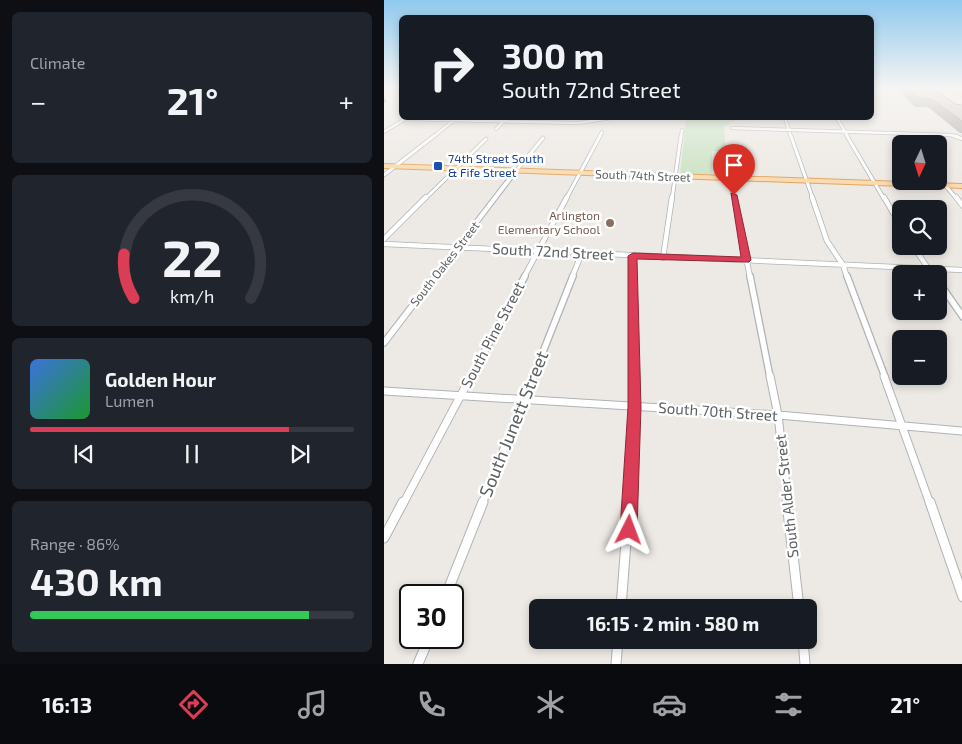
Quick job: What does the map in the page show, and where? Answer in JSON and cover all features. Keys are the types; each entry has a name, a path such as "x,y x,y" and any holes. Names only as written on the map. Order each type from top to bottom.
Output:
{"main road":[{"name":"South 74th Street","path":"384,166 892,184"},
{"name":"South 74th Street","path":"947,186 962,186"}],"street":[{"path":"384,132 400,120"},
{"path":"384,175 454,120 583,123 599,120"},
{"path":"786,120 828,241 843,265 903,426 962,597"},
{"path":"838,120 892,212"},
{"path":"496,130 504,121"},
{"path":"732,128 950,135 961,138"},
{"path":"664,258 682,130"},
{"name":"South Pine Street","path":"384,538 602,132"},
{"name":"South Oakes Street","path":"384,343 543,138"},
{"path":"384,239 486,139"},
{"name":"South Alder Street","path":"730,179 778,415 798,599"},
{"path":"947,188 962,206"},
{"name":"South 72nd Street","path":"384,244 892,267"},
{"name":"South Junett Street","path":"450,584 582,253"},
{"path":"623,599 629,521 634,407 633,256"},
{"name":"South 72nd Street","path":"947,270 962,270"},
{"path":"947,294 962,317"},
{"name":"South 70th Street","path":"384,391 523,401 778,415 962,431"},
{"path":"418,664 424,649"},
{"path":"616,664 617,649"},
{"path":"804,649 806,664"}],"green space":[{"path":"686,120 736,120 724,127 726,151 712,151 712,175 680,175"}],"place":[{"name":"74th Street South & Fife Street","path":"438,166"},
{"name":"Arlington Elementary School","path":"610,223"}],"route":[{"path":"629,530 634,407 633,256 746,260 734,195"}]}
